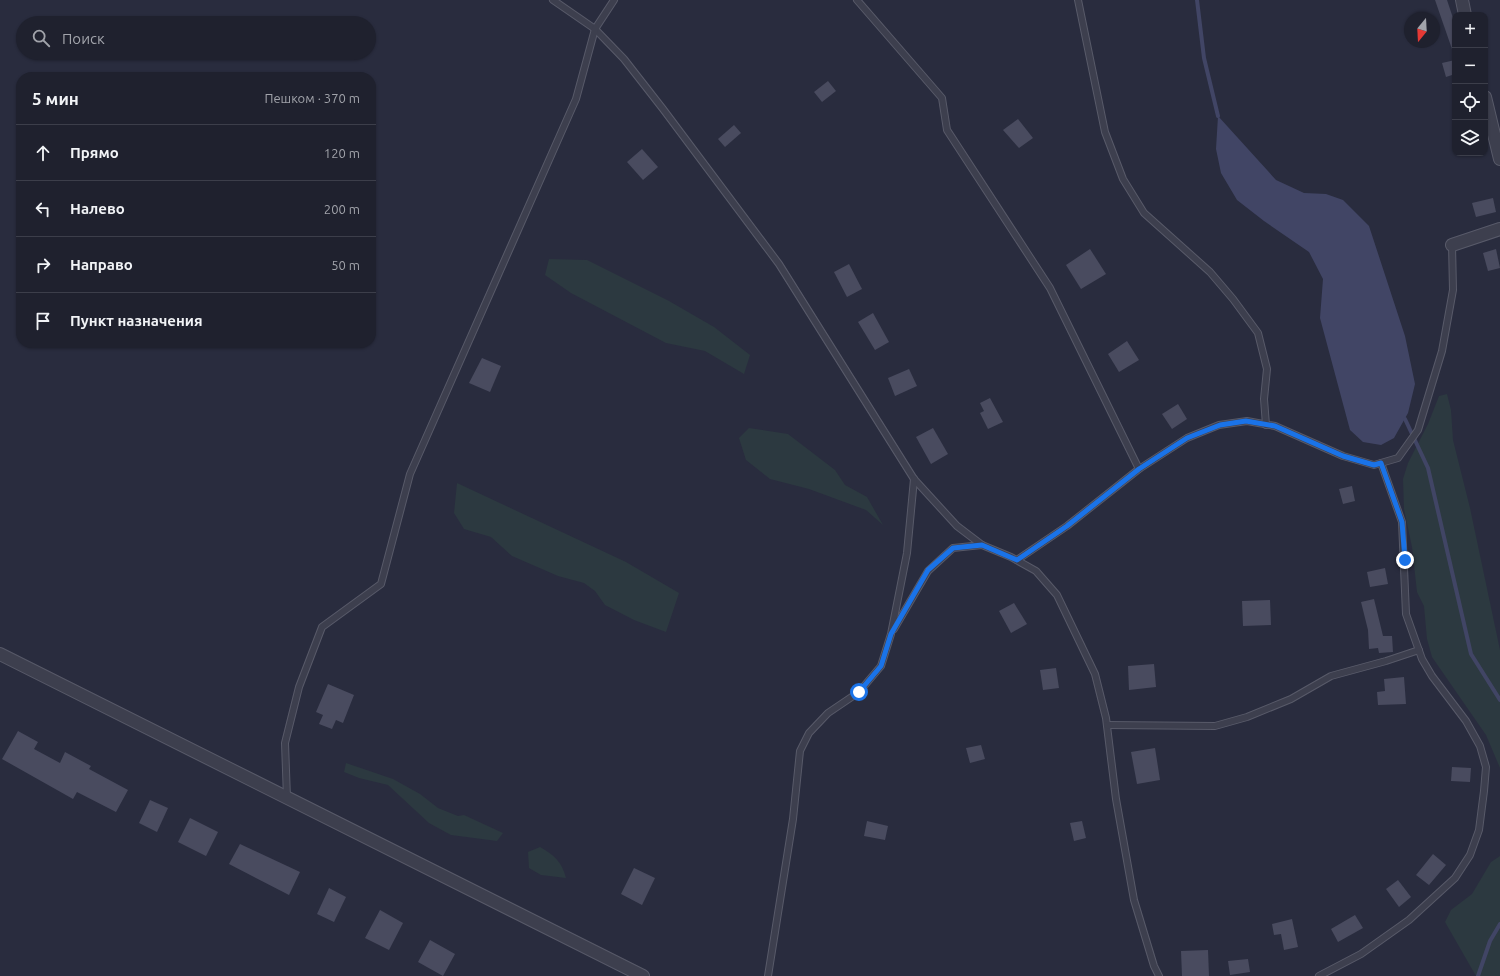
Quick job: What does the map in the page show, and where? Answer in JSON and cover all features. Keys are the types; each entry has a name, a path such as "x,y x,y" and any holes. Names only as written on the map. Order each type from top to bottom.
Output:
{"street":[{"path":"1462,0 1464,12"},
{"path":"1488,109 1500,159"},
{"path":"1452,245 1500,229"},
{"path":"1,657 643,976"}],"lane":[{"path":"553,0 594,29 624,59 778,264 914,479 957,526 982,545 1017,560 1036,571 1057,595 1095,674 1106,725 1116,799 1134,900 1154,966 1159,976"},
{"path":"287,798 285,743 299,687 322,627 382,584 410,474 576,99 594,29 614,0"},
{"path":"857,0 942,98 947,130 1050,288 1139,469"},
{"path":"1078,0 1106,132 1123,179 1144,213 1210,272 1233,299 1258,333 1267,369 1264,399 1266,425"},
{"path":"1017,560 1067,526 1139,469 1187,438 1220,425 1246,421 1266,425 1303,438 1343,456 1374,465 1398,458 1418,430 1442,351 1452,298 1452,245"},
{"path":"1319,976 1361,954 1409,920 1455,878 1470,855 1479,830 1486,767 1480,746 1466,721 1432,676 1419,650 1406,614 1402,522 1381,463"},
{"path":"768,976 793,819 800,751 809,733 828,713 859,692 881,666 891,634 907,552 914,479"},
{"path":"891,634 928,570 953,548 982,545"},
{"path":"1106,725 1215,726 1247,717 1291,699 1331,676 1419,650"}],"shaded area":[{"path":"549,259 587,260 669,301 714,327 750,355 744,374 705,351 666,343 571,293 545,275"},
{"path":"1447,394 1451,410 1453,440 1470,508 1500,650 1500,768 1486,735 1432,657 1427,639 1424,606 1417,592 1412,547 1404,509 1403,479 1408,463 1428,424 1439,396"},
{"path":"749,428 788,434 835,470 845,485 867,497 883,525 866,510 809,489 770,479 746,460 739,438"},
{"path":"457,483 626,562 679,593 666,632 634,620 605,605 595,591 584,583 558,576 512,556 491,537 464,529 454,513"},
{"path":"346,763 393,779 420,794 438,808 458,816 464,815 503,833 497,841 451,835 429,823 388,785 359,778 344,772"},
{"path":"540,847 560,863 566,878 541,875 529,868 528,852"},
{"path":"1500,856 1500,976 1476,976 1445,922 1451,910 1472,894 1491,862"}],"water":[{"path":"1218,116 1276,180 1304,193 1326,194 1343,200 1369,226 1405,336 1415,384 1408,413 1394,438 1381,445 1363,442 1350,430 1320,318 1323,279 1309,252 1264,221 1237,200 1221,173 1216,149"}],"building":[{"path":"1435,0 1447,0 1452,15 1452,49 1440,12"},
{"path":"1452,61 1452,75 1446,77 1442,63"},
{"path":"828,81 836,91 822,102 814,92"},
{"path":"1018,119 1033,138 1019,148 1003,130"},
{"path":"734,125 741,133 725,147 718,139"},
{"path":"642,149 658,167 643,180 627,162"},
{"path":"1493,198 1496,212 1476,217 1472,203"},
{"path":"1090,249 1106,274 1081,289 1066,265"},
{"path":"1496,249 1500,268 1488,271 1483,253"},
{"path":"849,264 862,289 847,297 834,272"},
{"path":"873,313 889,342 875,350 858,322"},
{"path":"1127,341 1139,360 1119,372 1108,354"},
{"path":"482,358 501,366 490,392 469,383"},
{"path":"909,369 917,386 895,396 888,378"},
{"path":"990,398 1003,422 988,429 980,413 984,411 980,403"},
{"path":"1178,404 1187,419 1172,429 1162,414"},
{"path":"933,428 948,454 931,464 916,437"},
{"path":"1352,486 1355,501 1343,504 1339,489"},
{"path":"1385,568 1388,584 1370,587 1367,572"},
{"path":"1374,599 1383,636 1392,636 1393,652 1379,653 1378,648 1369,649 1368,630 1361,602"},
{"path":"1270,600 1271,625 1243,626 1242,601"},
{"path":"1014,603 1027,624 1011,633 999,611"},
{"path":"1154,664 1156,687 1129,690 1128,666"},
{"path":"1056,668 1059,688 1043,690 1040,670"},
{"path":"1404,677 1406,704 1378,705 1377,692 1385,691 1384,679"},
{"path":"328,684 354,695 343,723 336,720 332,729 319,724 323,715 316,712"},
{"path":"18,731 38,742 34,749 60,763 65,752 91,766 89,769 128,790 116,812 77,792 73,799 2,759"},
{"path":"981,745 985,759 970,763 966,748"},
{"path":"1155,748 1160,780 1137,784 1131,752"},
{"path":"1452,767 1471,768 1470,782 1451,781"},
{"path":"150,800 168,808 157,832 139,823"},
{"path":"190,818 218,832 206,856 178,842"},
{"path":"867,821 888,826 885,840 864,836"},
{"path":"1082,821 1086,838 1074,841 1070,823"},
{"path":"240,844 300,872 289,895 229,864"},
{"path":"1433,854 1446,865 1429,885 1416,875"},
{"path":"634,868 655,878 642,905 621,894"},
{"path":"1398,880 1411,897 1399,907 1386,889"},
{"path":"329,888 346,897 334,922 317,914"},
{"path":"380,910 403,923 389,950 365,938"},
{"path":"1355,915 1363,928 1338,942 1331,929"},
{"path":"1292,919 1298,947 1284,950 1281,934 1274,935 1272,924"},
{"path":"430,940 455,954 443,976 418,962"},
{"path":"1208,950 1209,976 1182,976 1181,951"},
{"path":"1248,959 1250,972 1230,975 1228,961"}],"waterway":[{"path":"1197,0 1204,58 1218,116"},
{"path":"1405,419 1428,468 1471,654 1500,700"},
{"path":"1478,976 1490,941 1500,924"}],"route":[{"path":"859,692 881,666 891,634 928,570 953,548 982,545 1017,560 1067,526 1139,469 1187,438 1220,425 1246,421 1275,426 1310,440 1343,456 1374,465 1381,463 1402,522 1405,560"}]}
